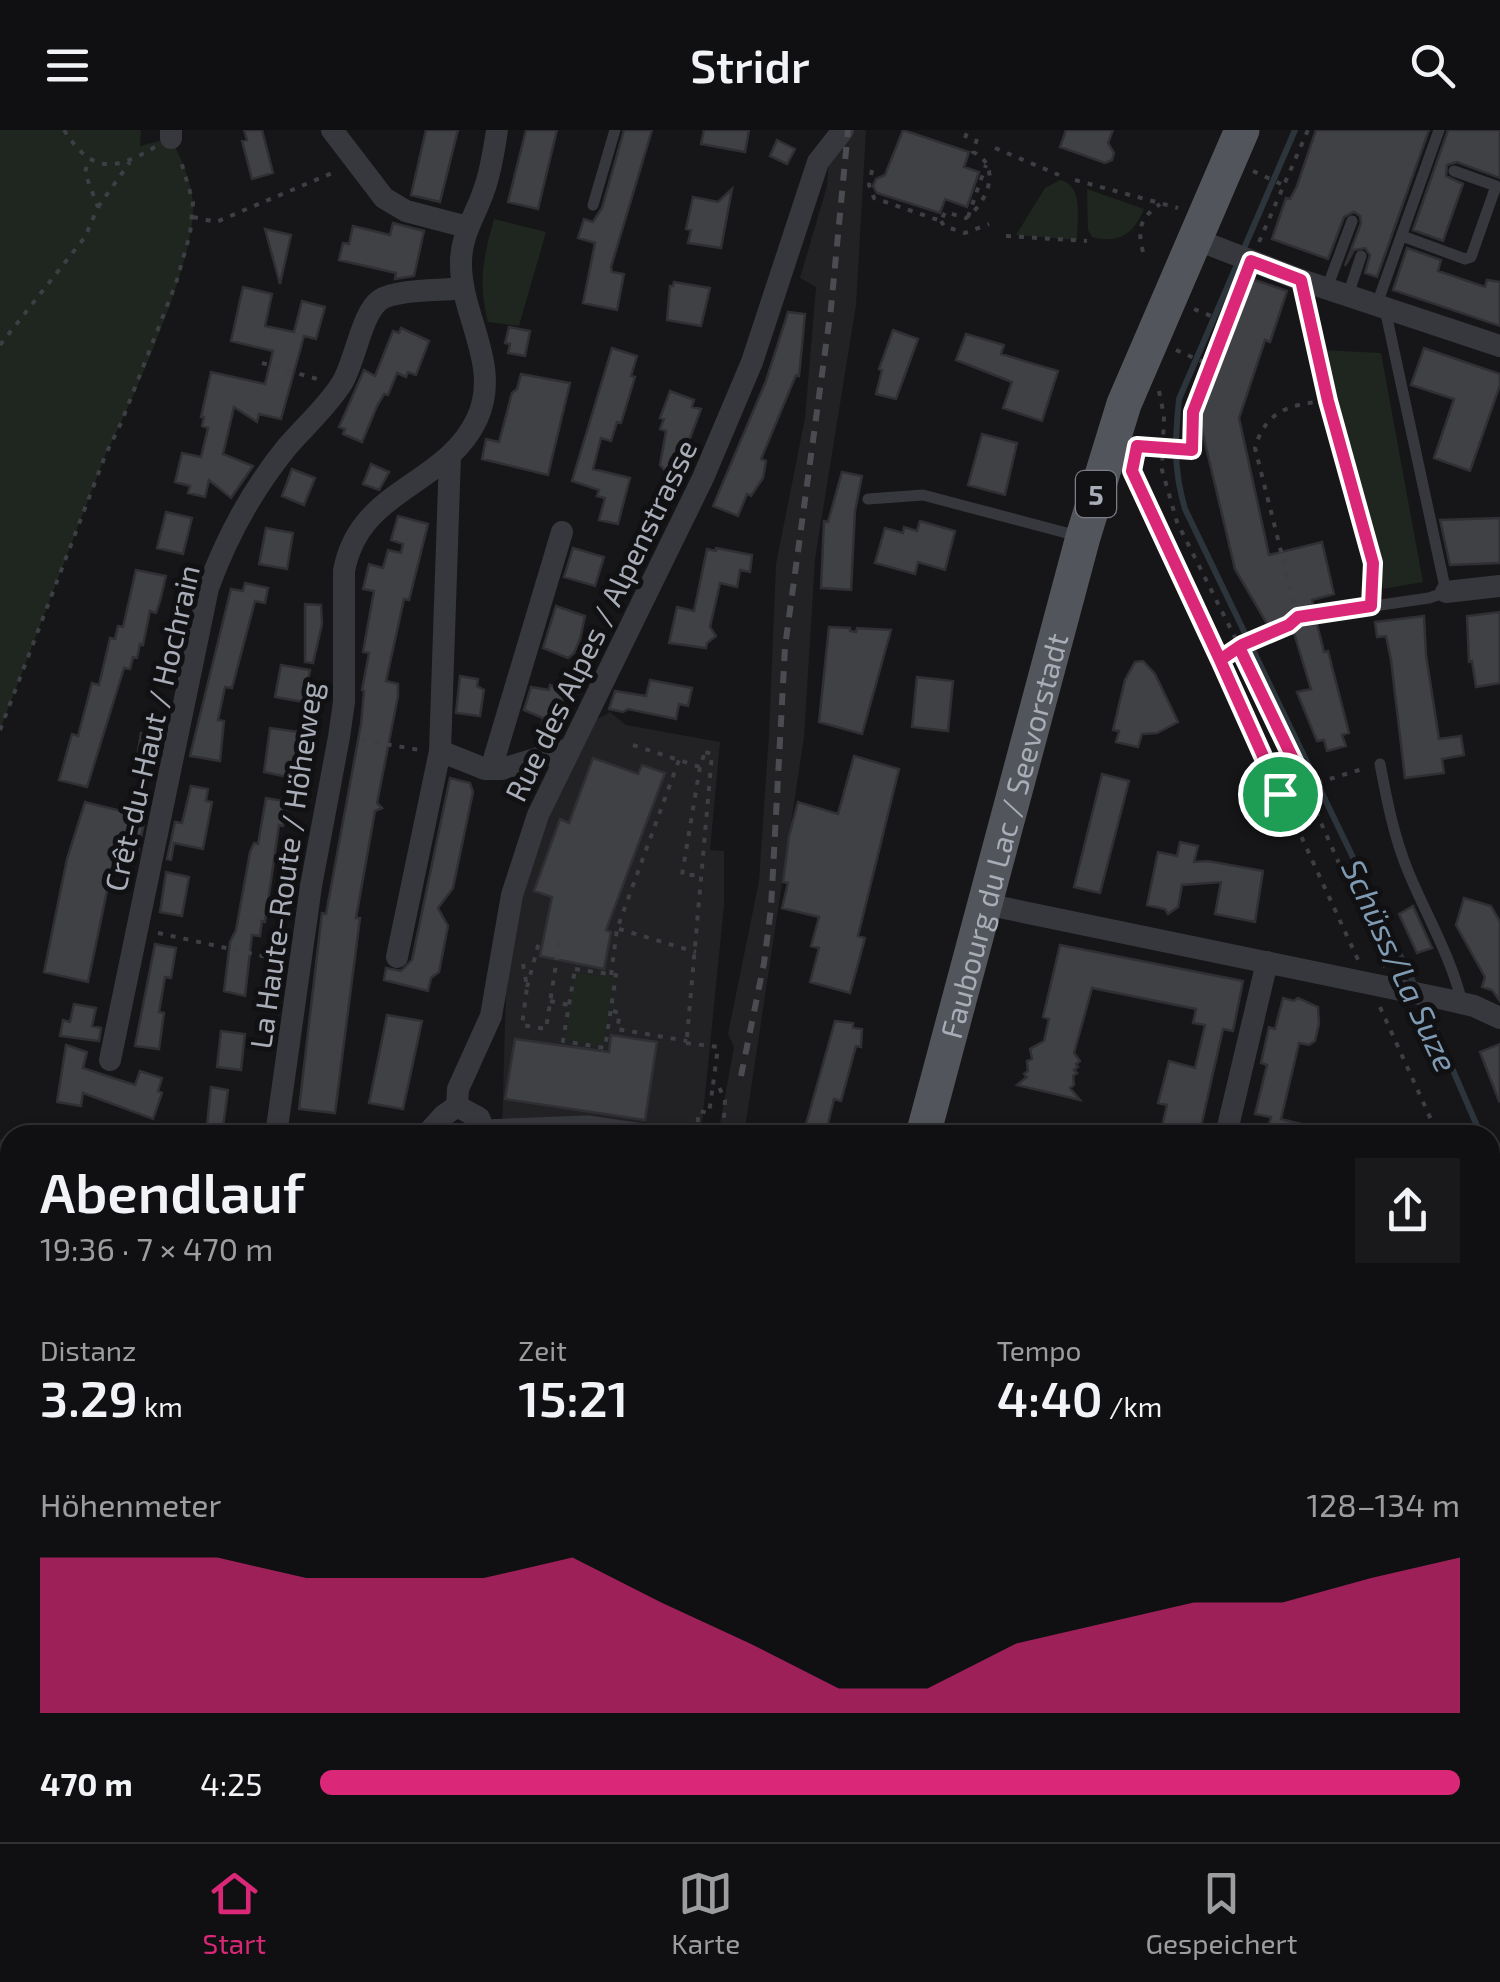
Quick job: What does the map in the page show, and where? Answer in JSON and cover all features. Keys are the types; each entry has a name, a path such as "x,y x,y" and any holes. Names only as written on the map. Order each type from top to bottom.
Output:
{"main road":[{"name":"Faubourg du Lac / Seevorstadt","path":"926,1125 1083,537 1124,404 1191,225 1242,130"}],"street":[{"path":"332,130 384,198 406,211 467,227"},
{"name":"La Haute-Route / Höheweg","path":"277,1125 300,964 340,737 344,702 344,571 348,552 374,511 450,456 476,420 485,388 484,360 463,288 461,251 467,227 484,193 497,130"},
{"name":"Rue des Alpes / Alpenstrasse","path":"457,1106 458,1089 490,1016 504,925 522,857 568,750 710,462 752,362 811,178 826,150 843,130"},
{"path":"1191,225 1243,258 1500,346"},
{"name":"Crêt-du-Haut / Hochrain","path":"110,1060 208,588 218,562 242,510 267,472 341,386 356,354 366,316 380,300 463,288"},
{"path":"397,957 440,751 450,456"},
{"path":"491,769 562,532"},
{"path":"1446,592 1500,586"},
{"path":"440,751 491,769 511,768 568,750"},
{"path":"985,904 1267,962 1384,979 1500,1018"},
{"path":"1228,1125 1267,962"},
{"path":"435,1125 457,1106 479,1118 482,1125"}],"lane":[{"path":"593,205 616,130"},
{"path":"1298,617 1429,598 1446,592 1381,306 1402,236 1432,164 1439,130"},
{"path":"1402,236 1465,259 1470,257 1496,186 1454,171"},
{"path":"1338,291 1352,221"},
{"path":"1338,291 1362,256"},
{"path":"1301,280 1313,342"},
{"path":"868,499 923,495 1083,537"},
{"path":"1380,764 1392,824 1407,869 1452,969 1453,1001"},
{"path":"542,1125 588,1121 616,1125"}],"path":[{"path":"0,345 85,237 98,207 132,160 110,165 88,159 64,130"},
{"path":"965,138 968,130"},
{"path":"1308,130 1243,258 1193,412 1192,450 1137,446 1132,471 1280,794 1384,979"},
{"path":"0,730 176,283 193,217 188,180 171,134"},
{"path":"968,217 983,203 990,182 986,164 973,152 977,139"},
{"path":"995,148 1060,174"},
{"path":"88,159 84,174 98,207"},
{"path":"968,217 986,164"},
{"path":"872,170 870,185 874,198 964,233 989,224"},
{"path":"193,217 216,222 338,171"},
{"path":"1253,172 1282,184"},
{"path":"1076,180 1160,204 1191,225"},
{"path":"1143,252 1140,226 1148,212 1160,204"},
{"path":"941,221 945,212 968,217"},
{"path":"1006,236 1087,241"},
{"path":"1194,309 1223,321"},
{"path":"1313,342 1373,563 1371,606"},
{"path":"1176,350 1207,364"},
{"path":"262,363 341,386"},
{"path":"1158,389 1164,416 1162,470 1176,522 1308,785 1384,979 1435,1125"},
{"path":"1220,660 1298,617 1254,448 1263,427 1277,411 1290,404 1328,401"},
{"path":"340,737 440,751"},
{"path":"632,745 700,767"},
{"path":"687,1040 696,952 712,754 704,752 682,875 702,875"},
{"path":"610,975 617,928 679,760"},
{"path":"1280,794 1380,764"},
{"path":"617,928 696,952"},
{"path":"138,929 300,964"},
{"path":"538,942 559,944 550,1001 546,1029 522,1026 538,942"},
{"path":"523,956 527,987"},
{"path":"575,969 610,975 616,976 606,1048 564,1041 575,969"},
{"path":"550,1001 569,1004"},
{"path":"611,1011 620,1012 617,1030 718,1047 709,1113 699,1111 697,1125"},
{"path":"510,1014 523,1016"},
{"path":"713,1085 719,1087 725,1100 724,1118 729,1125"}],"shaded area":[{"path":"0,130 141,130 140,146 171,138 188,178 193,203 185,258 174,294 105,456 0,730"},
{"path":"831,130 866,130 856,305 815,559 804,737 746,1125 720,1125 734,1047 728,1034 759,881 776,564 805,418 816,287 800,278 827,186"},
{"path":"1060,180 1068,183 1076,196 1077,240 1016,235 1045,188"},
{"path":"1087,189 1144,209 1124,235 1110,239 1092,237 1088,230"},
{"path":"494,219 546,232 519,326 488,322 483,270"},
{"path":"1321,350 1381,353 1423,582 1383,589 1367,512"},
{"path":"610,712 626,725 720,742 710,850 724,851 724,905 702,1125 502,1125 512,931 533,853 592,722"},
{"path":"575,972 614,978 604,1046 565,1040"}],"building":[{"path":"244,130 262,130 273,173 252,179 242,141 247,140"},
{"path":"426,130 458,130 440,202 411,195"},
{"path":"526,130 557,130 538,209 508,202"},
{"path":"624,130 652,130 611,267 612,272 624,274 617,310 583,303 595,243 578,238 584,219 593,222 602,208"},
{"path":"704,130 749,130 745,152 701,144"},
{"path":"903,130 969,152 964,167 979,172 967,207 945,199 940,213 877,193 873,186 876,179 885,175"},
{"path":"1066,130 1113,130 1108,143 1114,153 1112,160 1105,163 1060,147"},
{"path":"1316,130 1429,130 1377,277 1365,273 1370,255 1365,248 1354,250 1345,266 1361,223 1354,212 1344,217 1328,259 1272,239 1286,198 1290,199 1297,186"},
{"path":"1448,130 1500,130 1500,178 1457,162 1447,165 1446,176 1463,184 1443,241 1413,230"},
{"path":"777,140 795,149 787,164 770,156"},
{"path":"732,189 721,248 688,243 691,230 686,229 693,197 718,202"},
{"path":"393,223 424,231 414,276 395,279 396,273 339,260 343,243 349,244 353,226 390,235"},
{"path":"265,229 291,235 280,284"},
{"path":"1407,248 1441,260 1438,271 1485,287 1487,280 1500,282 1500,326 1393,290"},
{"path":"1252,279 1287,291 1270,342 1265,340 1239,418 1269,555 1322,542 1334,594 1312,600 1313,605 1293,609 1290,621 1270,629 1235,569 1201,426 1195,417 1204,406 1246,282"},
{"path":"674,282 710,288 701,326 667,320 670,286"},
{"path":"243,287 272,294 265,326 294,332 302,301 325,307 316,339 304,336 281,419 259,414 257,422 234,407 223,454 253,466 231,498 209,480 205,497 188,493 190,486 175,482 182,453 201,457 208,428 202,426 201,417 211,372 265,384 273,351 231,341"},
{"path":"788,312 805,314 799,376 796,375 761,459 766,461 763,478 751,496 747,494 738,516 713,506 766,381"},
{"path":"509,327 530,331 525,356 508,353 510,344 505,343"},
{"path":"401,328 429,341 416,375 408,372 406,377 397,373 362,442 343,434 345,429 339,427 364,370 375,376 393,331 399,333"},
{"path":"893,330 918,339 896,399 876,394 882,370 879,369"},
{"path":"966,334 1004,345 1001,354 1058,371 1042,421 1003,408 1012,382 956,360"},
{"path":"612,348 637,356 621,423 617,422 611,441 601,438 593,469 630,478 618,524 599,520 605,498 597,496 599,490 572,481"},
{"path":"1424,348 1500,374 1500,385 1470,471 1434,458 1454,399 1411,385"},
{"path":"521,374 570,383 548,475 482,459 486,439 499,442"},
{"path":"670,391 694,400 692,407 701,409 674,481 660,465 666,431 660,429 664,419 660,418"},
{"path":"982,434 1017,443 1005,495 968,485"},
{"path":"371,464 389,472 379,490 363,484"},
{"path":"292,469 315,478 304,505 282,496"},
{"path":"842,472 862,476 855,511 851,590 821,588 824,521 828,522"},
{"path":"166,512 192,518 183,554 157,548"},
{"path":"398,516 428,524 409,600 404,599 386,681 398,684 398,696 377,803 382,808 375,811 356,918 360,918 335,1113 299,1109 322,913 326,914 361,724 369,653 363,652 374,591 363,589 369,564 383,568 388,550 401,553 403,544 391,540"},
{"path":"1500,518 1500,563 1450,565 1440,520"},
{"path":"920,521 955,531 945,570 918,562 915,574 875,563 885,528 903,533 904,527 917,531"},
{"path":"266,528 293,533 287,569 259,564"},
{"path":"573,548 604,557 595,586 564,577"},
{"path":"707,549 752,555 750,572 740,570 737,587 720,583 710,627 716,636 706,648 669,643 677,607 694,611"},
{"path":"136,570 166,576 156,613 150,611 137,658 133,657 130,669 124,668 87,787 59,780 72,734 78,736 92,683 99,685 110,638 115,639 118,626 123,627"},
{"path":"245,583 268,588 265,603 255,601 232,688 225,687 218,720 224,721 220,761 190,756 231,589 243,591"},
{"path":"305,604 321,605 322,624 313,663 305,662"},
{"path":"556,606 585,616 580,639 568,658 543,648"},
{"path":"1500,612 1500,683 1476,687 1472,661 1469,662 1467,616"},
{"path":"1424,616 1439,739 1461,736 1464,755 1442,759 1444,773 1405,778 1391,660 1386,636 1377,637 1375,622"},
{"path":"1291,623 1317,624 1349,733 1342,735 1346,746 1327,751 1324,740 1317,741 1297,692 1311,689"},
{"path":"829,627 856,632 857,628 891,630 862,734 819,722"},
{"path":"1143,661 1155,674 1178,722 1157,733 1142,734 1138,747 1116,742 1119,731 1113,730 1125,680 1135,662"},
{"path":"281,665 310,670 304,702 275,697"},
{"path":"460,676 478,679 477,686 484,690 480,716 456,713"},
{"path":"917,677 953,681 948,731 912,727"},
{"path":"650,680 692,688 688,706 679,704 676,719 609,709 615,691 646,696"},
{"path":"550,685 566,692 547,735 540,733 543,718 524,710 531,687 549,690"},
{"path":"270,728 299,732 292,778 264,772"},
{"path":"141,733 160,736 157,756 138,752"},
{"path":"854,756 899,769 858,936 865,938 850,993 810,982 819,948 811,946 819,917 782,908 788,883 783,882 789,836 798,802 838,814"},
{"path":"593,758 638,774 642,765 665,773 606,930 611,932 604,969 540,956 552,897 534,891 560,819 569,823"},
{"path":"1102,774 1129,781 1100,893 1074,887"},
{"path":"450,778 470,783 473,792 453,888 438,908 448,926 439,972 431,978 428,991 384,980 386,968 401,971 412,960"},
{"path":"191,786 208,789 206,801 212,802 203,849 174,843 171,860 167,859 175,822 182,823"},
{"path":"266,798 288,802 283,826 279,825 265,922 262,921 260,936 252,935 245,996 224,991 230,942 236,930 250,852 254,843 258,844"},
{"path":"85,802 133,814 135,805 147,807 138,853 116,848 88,982 44,972 67,859"},
{"path":"1180,842 1198,846 1194,862 1263,871 1255,922 1215,914 1221,882 1182,885 1178,907 1168,914 1165,909 1147,905 1158,852 1177,856"},
{"path":"166,872 189,877 182,916 160,912"},
{"path":"1464,898 1491,906 1500,922 1500,1001 1492,990 1482,987 1485,977 1456,925"},
{"path":"1413,906 1432,948 1417,953 1399,914"},
{"path":"155,944 176,948 171,978 165,977 159,1012 164,1013 159,1049 135,1046"},
{"path":"1060,945 1243,981 1233,1031 1223,1029 1201,1125 1162,1125 1167,1105 1158,1103 1169,1061 1195,1068 1205,1025 1193,1023 1196,1009 1092,988 1074,1053 1080,1061 1070,1088 1080,1100 1017,1085 1027,1077 1024,1074 1028,1071 1027,1061 1032,1059 1030,1049 1044,1041 1049,1019 1043,1017"},
{"path":"1283,998 1298,998 1318,1007 1315,1041 1309,1045 1299,1043 1281,1119 1305,1125 1269,1125 1271,1117 1255,1114 1267,1065 1261,1063 1269,1027 1275,1029"},
{"path":"74,1004 96,1008 92,1026 101,1028 99,1041 60,1036 63,1020 70,1022"},
{"path":"387,1015 422,1021 403,1109 369,1103"},
{"path":"835,1021 853,1023 853,1028 862,1029 861,1047 856,1046 841,1101 834,1099 828,1125 806,1125"},
{"path":"221,1031 245,1034 241,1070 217,1067"},
{"path":"611,1035 657,1042 645,1120 505,1099 515,1039 609,1052"},
{"path":"1500,1044 1500,1100 1499,1101 1480,1052"},
{"path":"66,1045 87,1052 83,1068 135,1085 140,1071 162,1078 158,1091 162,1093 153,1119 83,1093 81,1106 57,1102"},
{"path":"211,1087 228,1090 223,1125 207,1125"}],"waterway":[{"name":"Schüss/La Suze","path":"1295,130 1179,399 1178,480 1185,509 1415,986"},
{"name":"Schüss/La Suze","path":"1423,1001 1477,1125"}],"railway":[{"path":"741,1076 771,908 785,647 831,308 848,130"}],"route":[{"path":"1280,794 1220,660 1239,647 1242,645 1289,625 1298,617 1371,606 1373,563 1328,401 1301,280 1251,261 1193,412 1192,450 1137,446 1132,471 1220,660 1239,647 1306,786 1280,794"}]}
